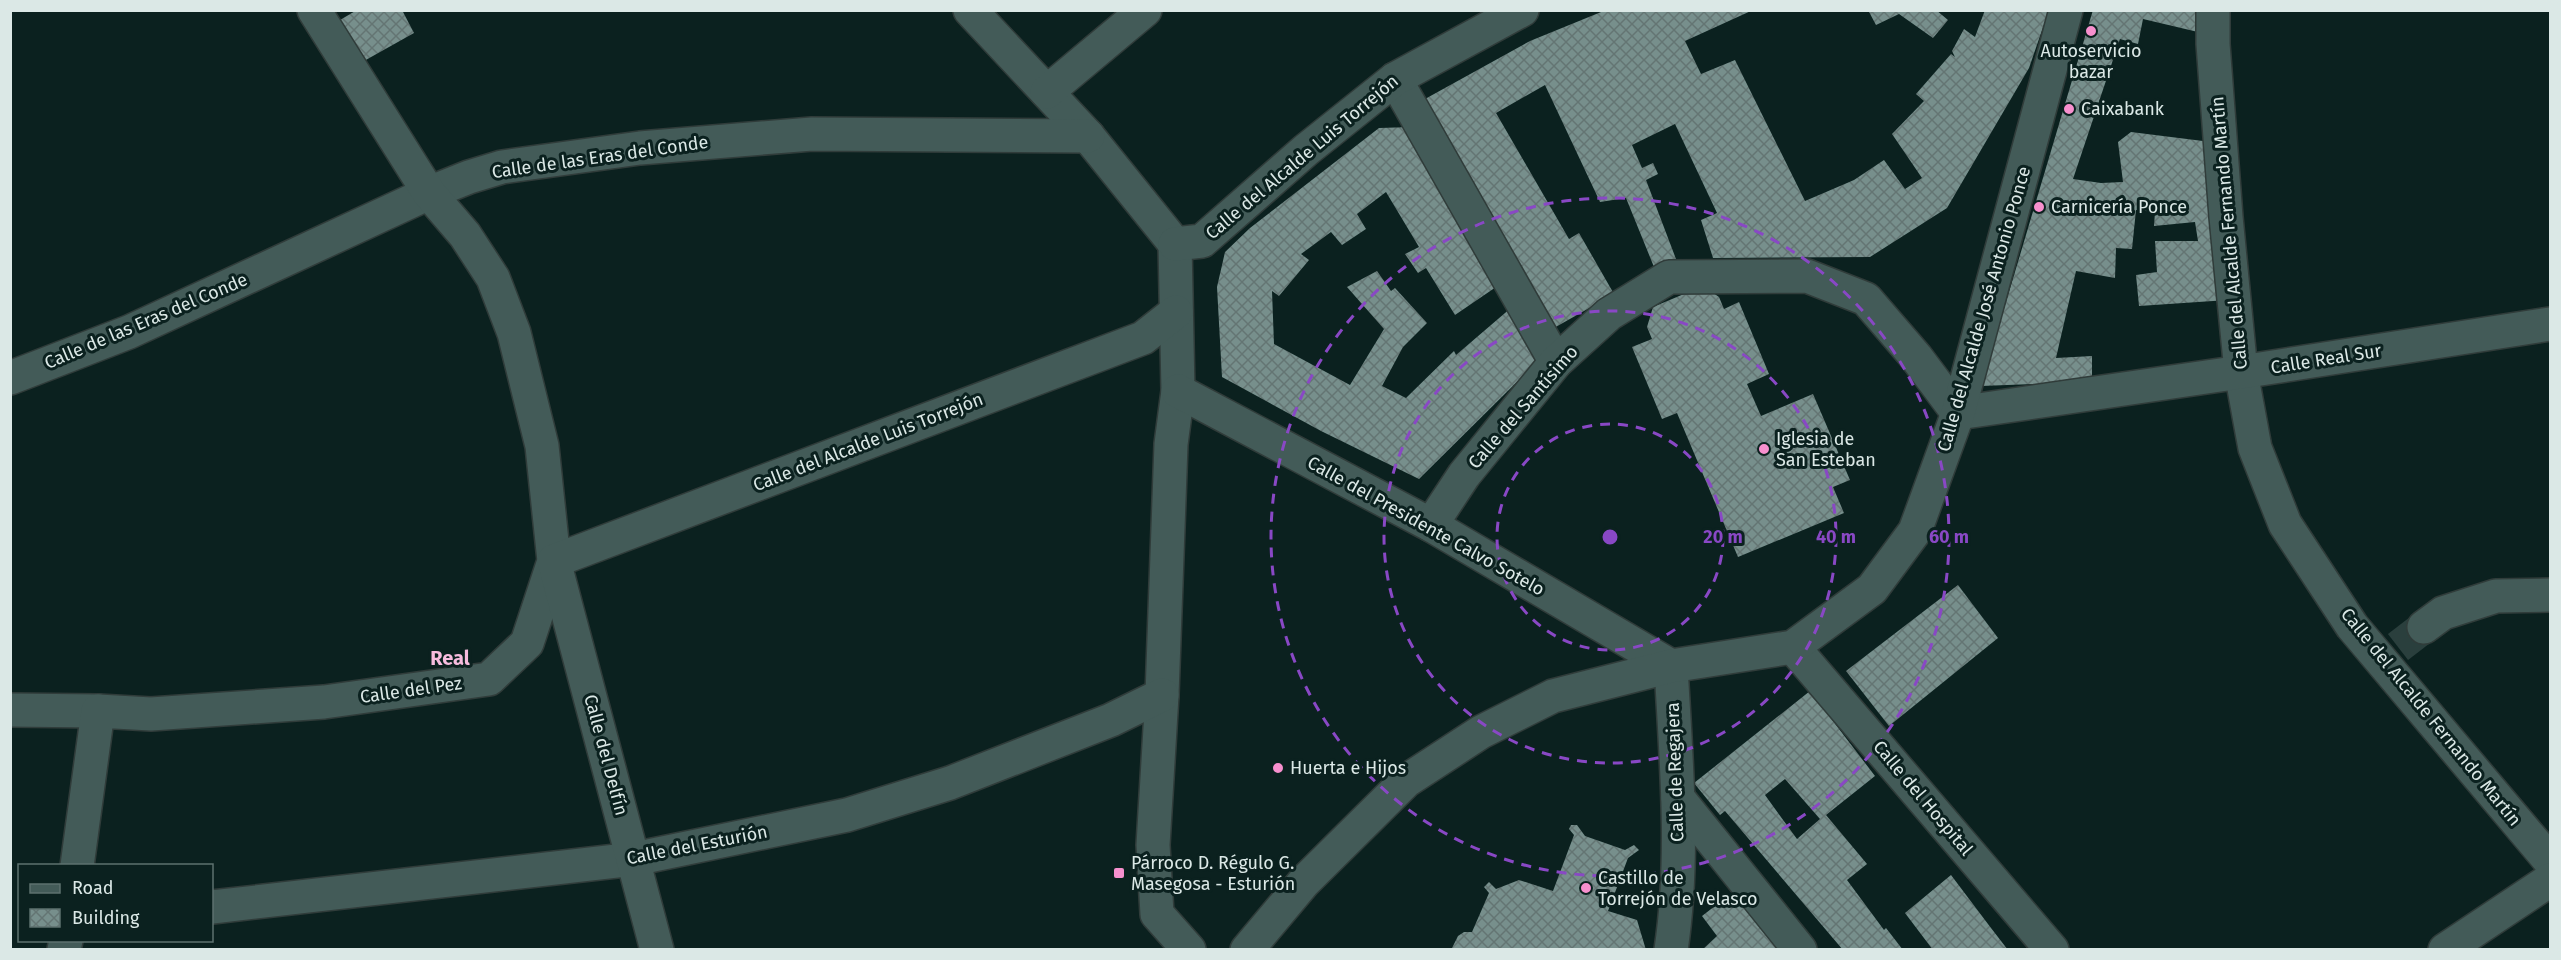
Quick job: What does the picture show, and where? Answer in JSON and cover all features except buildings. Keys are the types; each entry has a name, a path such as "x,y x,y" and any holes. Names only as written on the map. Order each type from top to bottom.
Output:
{"street":[{"name":"Calle del Pez","path":"10,710 77,709 151,714 324,702 489,679 527,643 554,561 542,446 514,333 492,278 465,235 429,193 314,10"},
{"path":"970,10 1088,136 1175,244 1178,391 1171,444 1162,695 1153,845 1157,914 1189,950"},
{"path":"1047,92 1145,10"},
{"name":"Calle del Alcalde José Antonio Ponce","path":"1247,950 1304,882 1406,781 1481,732 1553,696 1671,666 1793,646 1872,589 1915,531 1958,413 2066,10"},
{"name":"Calle del Alcalde Fernando Martín","path":"2213,10 2213,44 2222,171 2233,310 2241,372 2255,448 2285,524 2352,626 2390,654 2550,861"},
{"name":"Calle del Alcalde Luis Torrejón","path":"1175,244 1202,241 1306,150 1395,79 1512,12"},
{"path":"1395,79 1556,362"},
{"name":"Calle de las Eras del Conde","path":"10,378 129,332 429,193 502,167 652,147 812,134 1088,136"},
{"name":"Calle del Santísimo","path":"1431,525 1464,475 1556,362 1609,314 1669,277 1808,276 1866,299 1916,357 1958,413"},
{"name":"Calle del Alcalde Luis Torrejón","path":"554,561 1143,338 1176,312"},
{"name":"Calle Real Sur","path":"1958,413 2550,324"},
{"name":"Calle del Presidente Calvo Sotelo","path":"1178,391 1431,525 1671,666"},
{"name":"Calle del Delfín","path":"554,561 657,950"},
{"path":"2424,627 2443,613 2496,596 2550,595"},
{"name":"Calle del Hospital","path":"1793,646 2052,950"},
{"name":"Calle de Regajera","path":"1671,666 1678,798 1678,902 1671,950"},
{"name":"Calle del Esturión","path":"213,907 634,859 847,815 950,783 1111,720 1162,695"},
{"path":"78,864 98,711"},
{"path":"1678,798 1800,950"},
{"path":"2445,950 2550,880"}],"tunnel":[{"path":"2398,647 2424,627"}],"place":[{"name":"Autoservicio bazar","path":"2091,31"},
{"name":"Caixabank","path":"2069,109"},
{"name":"Carnicería Ponce","path":"2039,207"},
{"name":"Iglesia de San Esteban","path":"1764,449"},
{"name":"Huerta e Hijos","path":"1278,768"},
{"name":"Párroco D. Régulo G. Masegosa - Esturión","path":"1119,873"},
{"name":"Castillo de Torrejón de Velasco","path":"1586,888"}],"district":[{"name":"Real","path":"450,658"}]}
